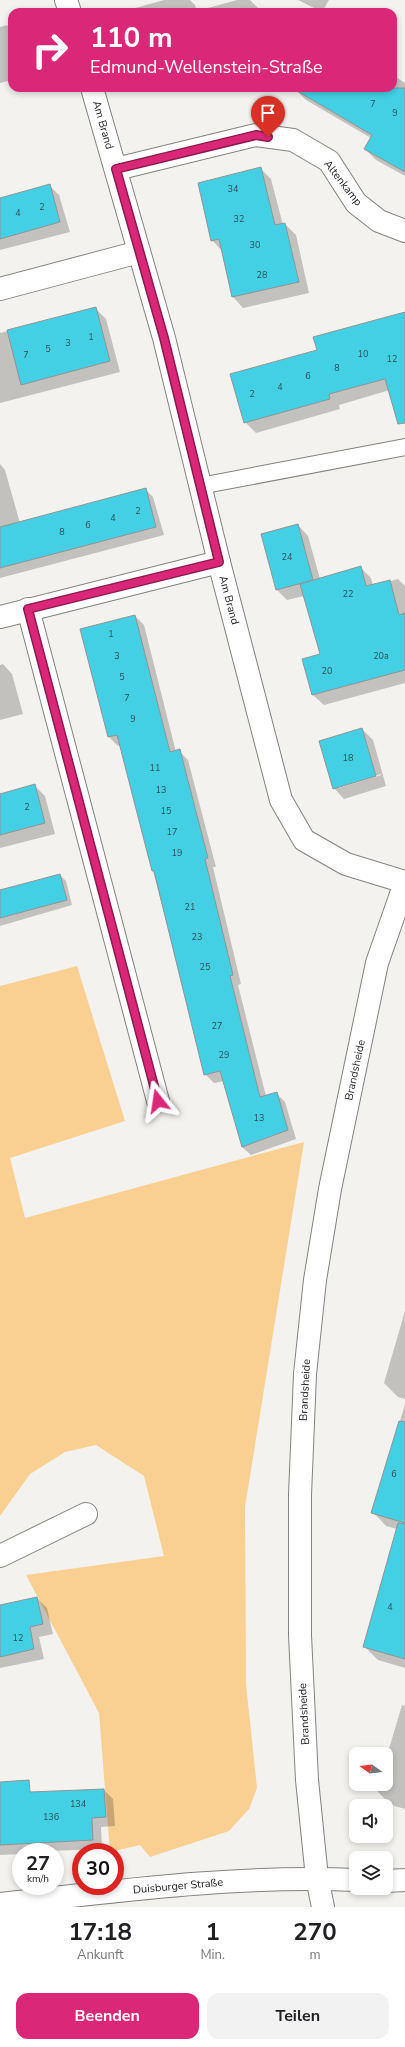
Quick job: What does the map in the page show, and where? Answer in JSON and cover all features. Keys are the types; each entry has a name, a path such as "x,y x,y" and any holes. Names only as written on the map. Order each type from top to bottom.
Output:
{"street":[{"name":"Am Brand","path":"93,92 164,338 219,562 281,800 304,840 346,864 405,883"},
{"name":"Altenkamp","path":"116,169 256,135 293,140 329,161 356,203 379,221 405,231"},
{"path":"0,289 139,252"},
{"path":"0,617 219,562"},
{"path":"28,609 158,1101"},
{"name":"Brandsheide","path":"323,1907 317,1878 307,1780 300,1635 300,1495 305,1374 315,1280 330,1188 377,963 405,883"},
{"path":"0,1556 86,1514"},
{"name":"Duisburger Straße","path":"0,1904 239,1881 317,1878 349,1880"},
{"path":"393,1881 405,1880"}],"lane":[{"path":"200,486 405,447"}],"shaded area":[{"path":"77,966 125,1121 10,1158 25,1218 304,1142 245,1507 246,1684 257,1788 249,1809 229,1831 150,1857 140,1845 124,1849 124,1843 109,1843 99,1713 26,1575 164,1556 144,1476 96,1445 65,1452 30,1474 0,1516 0,986"}],"building":[{"path":"397,88 405,88 405,172 364,149 372,135 299,92 397,92"},
{"path":"261,167 275,225 285,223 299,282 232,297 219,239 211,241 198,183"},
{"path":"50,184 60,222 0,239 0,198"},
{"path":"96,307 110,361 21,385 7,330"},
{"path":"405,312 405,423 398,424 385,379 329,394 330,399 244,423 230,374 317,350 313,337"},
{"path":"146,488 156,527 0,568 0,527"},
{"path":"298,524 313,580 276,590 261,534"},
{"path":"361,566 366,586 390,580 399,615 405,613 405,670 312,695 302,659 320,654 300,584"},
{"path":"135,615 170,752 180,749 208,858 205,859 233,975 230,976 260,1097 277,1092 288,1130 242,1147 220,1071 204,1075 154,871 152,871 117,735 108,737 80,629"},
{"path":"362,728 376,776 333,789 319,741"},
{"path":"35,784 45,823 0,835 0,794"},
{"path":"60,874 67,900 0,918 0,890"},
{"path":"399,1421 405,1422 405,1523 371,1513"},
{"path":"398,1523 405,1524 405,1659 363,1647"},
{"path":"37,1597 43,1624 30,1627 34,1649 0,1657 0,1605"},
{"path":"29,1780 30,1792 104,1789 106,1817 92,1818 93,1840 12,1843 12,1844 0,1845 0,1782"}],"route":[{"path":"158,1101 28,609 219,562 164,338 116,169 256,135 268,137"}]}
